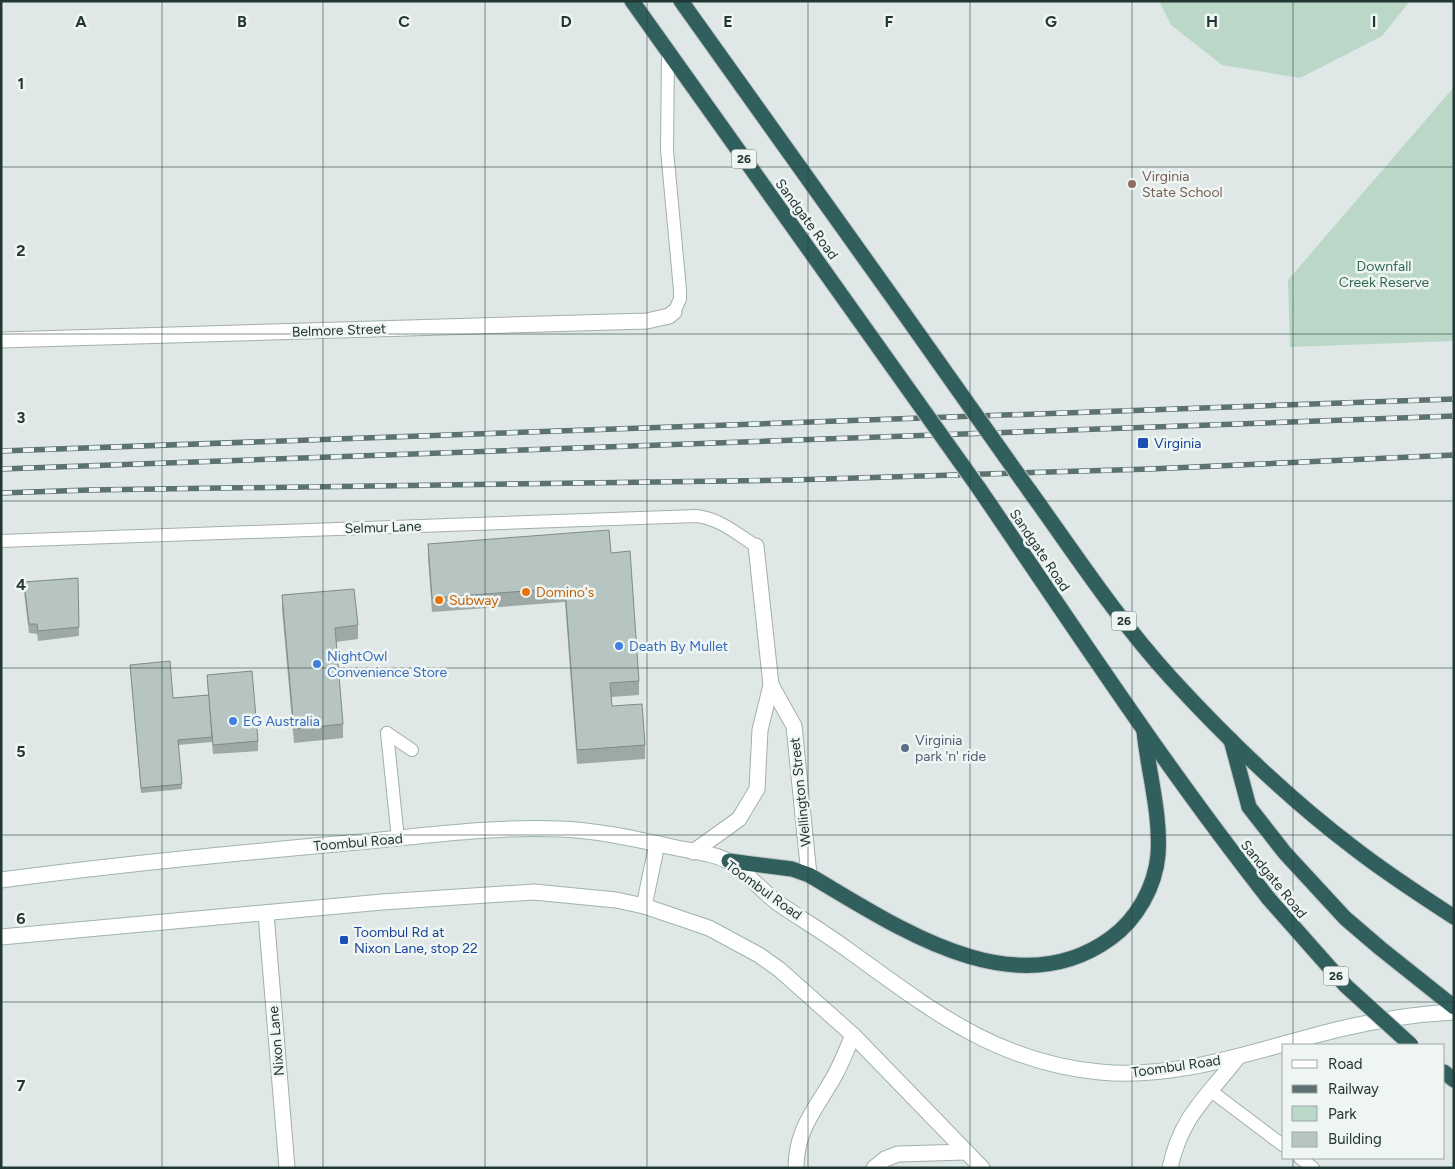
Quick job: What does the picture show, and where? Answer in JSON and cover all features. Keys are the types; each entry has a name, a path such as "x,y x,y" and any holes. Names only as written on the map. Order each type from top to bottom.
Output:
{"highway":[{"name":"Sandgate Road","path":"632,1 978,487 1144,731 1222,840 1269,899 1346,986 1410,1044"},
{"name":"Sandgate Road","path":"681,1 1112,606 1144,646 1231,740 1289,794 1354,848 1454,918"},
{"path":"729,862 792,869 809,875 902,928 974,959 1005,965 1070,961 1087,954 1121,930 1144,900 1152,879 1158,856 1158,834 1144,731"},
{"path":"1231,740 1249,806 1285,853 1345,918 1454,1007"}],"main road":[{"name":"Belmore Street","path":"1,340 647,320 660,319 674,312"},
{"name":"Wellington Street","path":"693,852 739,819 758,789 760,730 771,685 756,546"},
{"name":"Wellington Street","path":"771,685 794,726 809,875"},
{"name":"Toombul Road","path":"1,880 100,866 490,830 562,828 657,844 729,862 775,900 824,932 932,1010 970,1033 1012,1052 1054,1065 1099,1072 1139,1074 1238,1057 1282,1045"},
{"path":"644,906 657,844"},
{"path":"1,937 382,902 534,892 616,900 644,906 710,928 759,955 808,993 982,1168"},
{"name":"Nixon Lane","path":"266,914 287,1168"},
{"name":"Toombul Road","path":"1286,1044 1341,1029 1395,1018 1454,1012"},
{"path":"796,1168 796,1157 802,1128 835,1075 852,1036"},
{"path":"1170,1168 1175,1144 1185,1123 1238,1057"},
{"path":"874,1168 885,1159 898,1154 966,1152"}],"lane":[{"path":"668,52 667,150 680,290 680,298 674,312"},
{"name":"Selmur Lane","path":"1,542 696,516 708,517 719,522 756,546"},
{"path":"398,839 387,733 412,750"},
{"path":"1211,1091 1282,1144"},
{"path":"1301,1159 1313,1168"}],"green space":[{"path":"1159,1 1410,1 1382,36 1300,78 1222,65 1171,25"},
{"name":"Downfall Creek Reserve","path":"1454,87 1454,341 1290,347 1288,280"}],"building":[{"path":"609,530 611,553 630,551 639,681 610,683 612,706 642,704 645,745 577,750 565,588 432,598 428,544"},
{"path":"78,578 79,627 38,631 37,624 29,624 24,582"},
{"path":"354,589 358,625 335,628 343,724 294,729 282,595"},
{"path":"170,661 173,698 209,695 212,737 178,740 182,784 141,788 130,665"},
{"name":"EG Australia","path":"252,671 258,741 213,745 207,675"}],"railway":[{"path":"1,451 1454,399"},
{"path":"1,469 1454,416"},
{"path":"1,493 89,490 792,480 1150,469 1454,455"}],"place":[{"name":"Virginia State School","path":"1132,184"},
{"name":"Virginia","path":"1143,443"},
{"name":"Domino's","path":"526,592"},
{"name":"Subway","path":"439,600"},
{"name":"Death By Mullet","path":"619,646"},
{"name":"NightOwl Convenience Store","path":"317,664"},
{"name":"EG Australia","path":"233,721"},
{"name":"Virginia park 'n' ride","path":"905,748"},
{"name":"Toombul Rd at Nixon Lane, stop 22","path":"344,940"}]}
